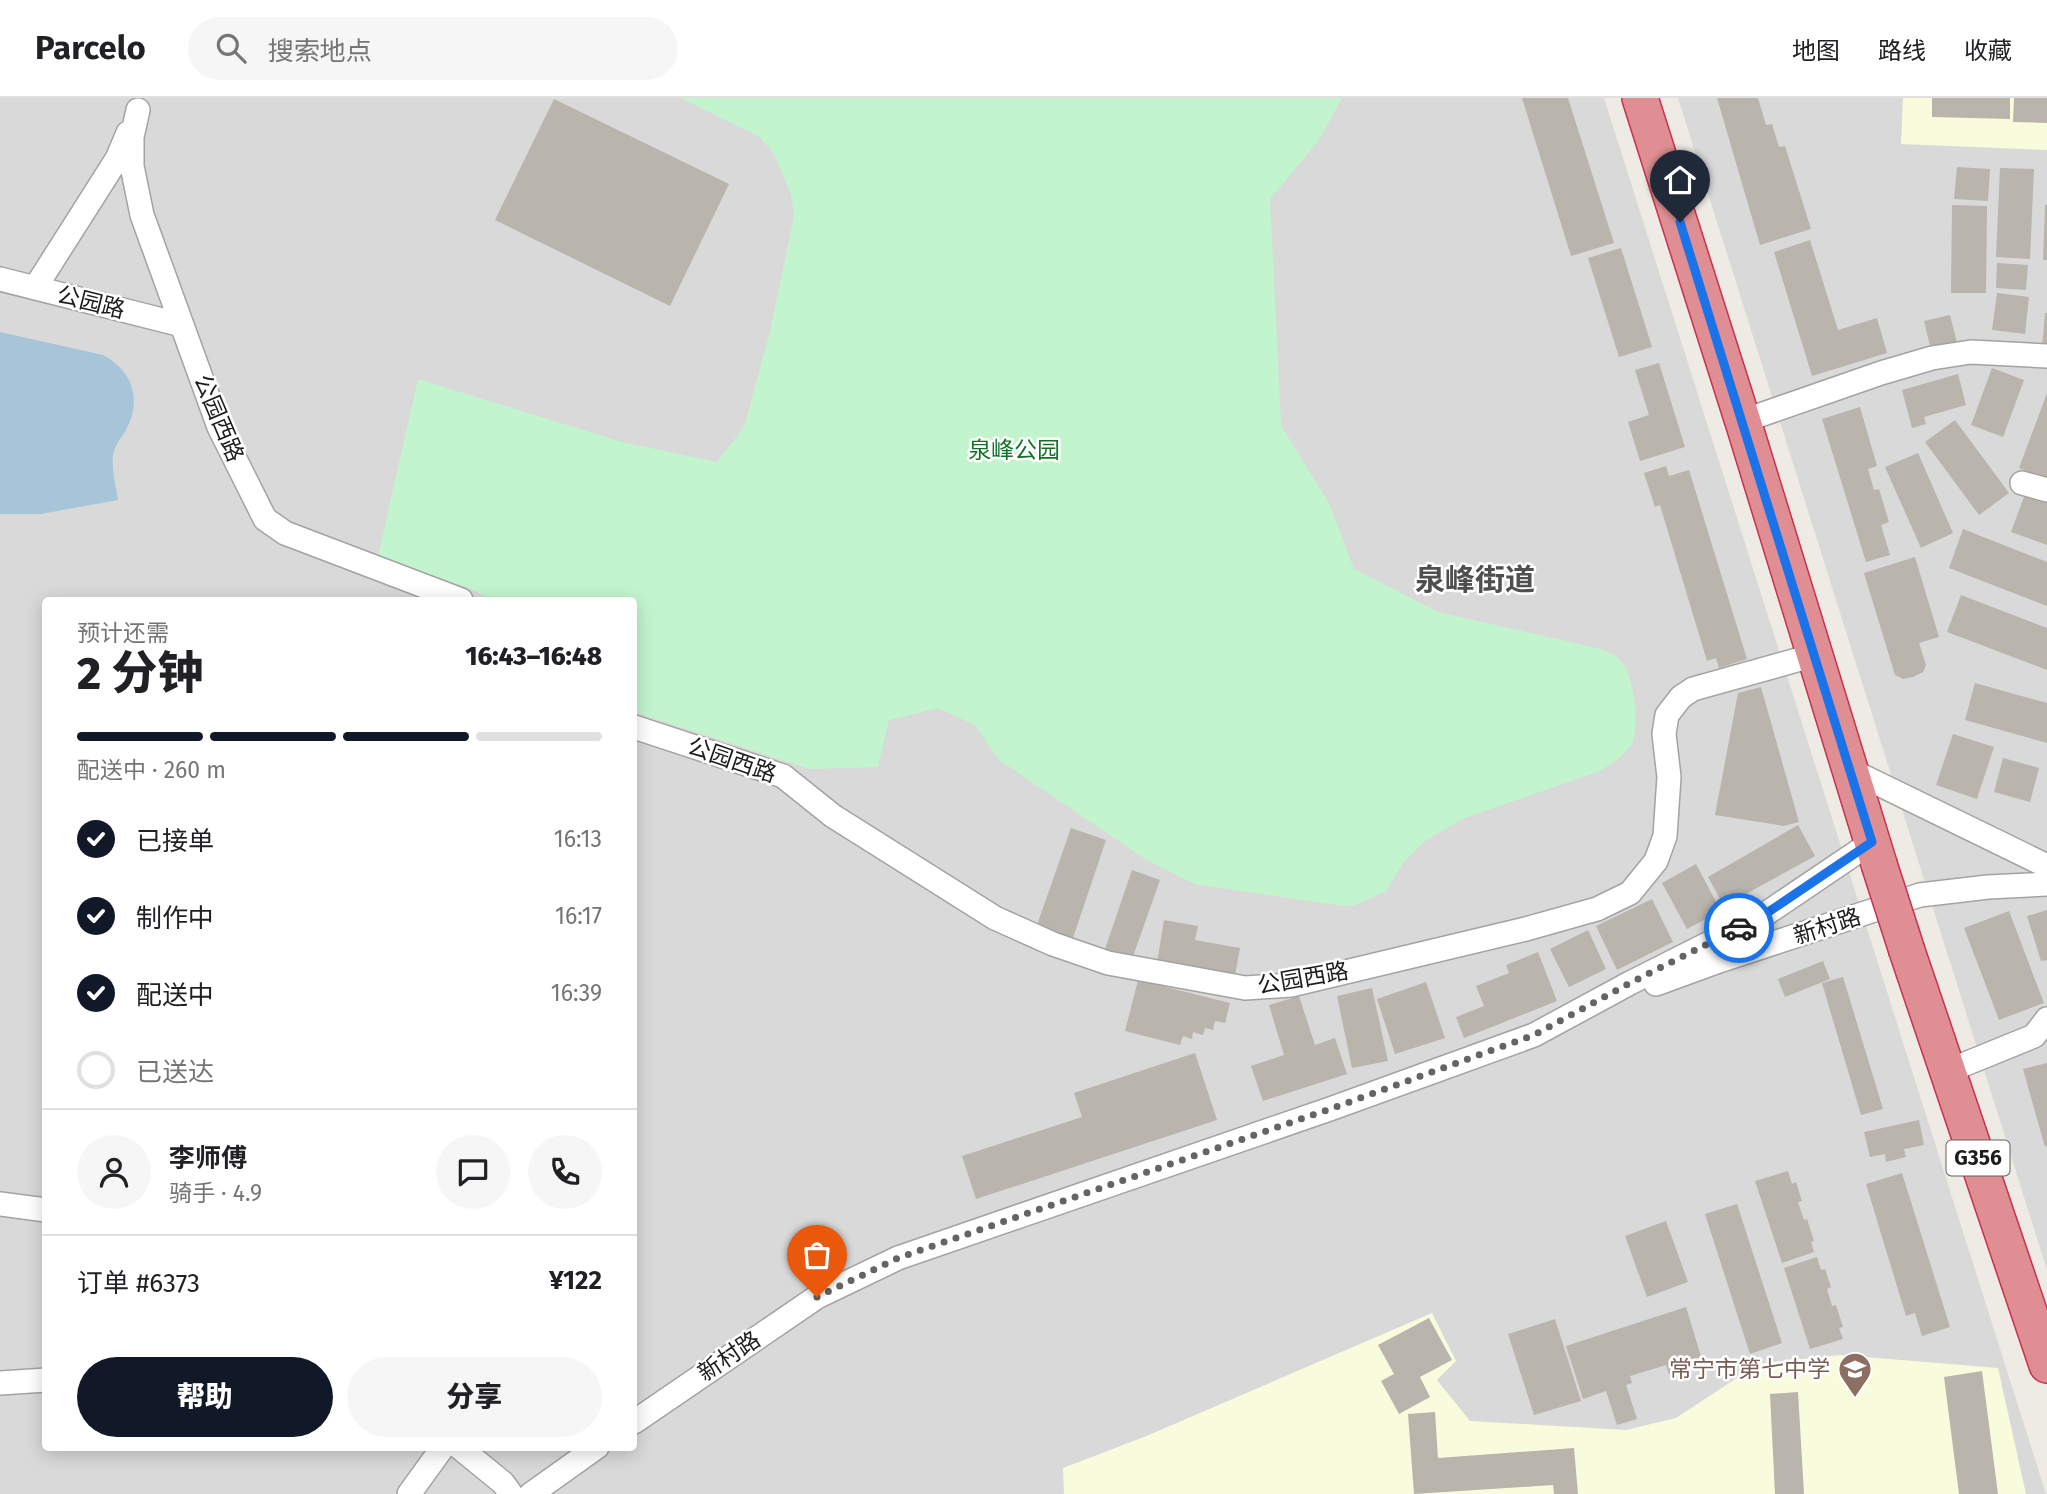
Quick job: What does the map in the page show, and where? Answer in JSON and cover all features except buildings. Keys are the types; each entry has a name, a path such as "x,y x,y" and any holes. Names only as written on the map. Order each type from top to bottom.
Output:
{"highway":[{"name":"G356","path":"1640,98 1743,421 1875,853 2047,1365"}],"street":[{"path":"35,288 117,159 140,104"},
{"name":"公园西路","path":"140,104 132,137 132,166 142,215 219,427 265,519 285,533 453,597"},
{"name":"公园路","path":"0,279 182,325"},
{"path":"1743,421 1932,358 1971,352 2047,356"},
{"path":"2022,483 2047,490"},
{"name":"公园西路","path":"637,728 783,776 834,816 995,918 1053,944 1108,963 1245,988 1291,985 1526,929 1597,909 1630,893 1656,860 1665,836 1669,777 1664,734 1667,715 1681,698 1693,689 1815,655"},
{"path":"1850,770 2047,866"},
{"name":"新村路","path":"637,1420 817,1297 898,1258 1330,1109 1534,1035 1761,917 1875,853"},
{"name":"新村路","path":"1574,1014 1719,961 1920,895 1988,887 2047,884"},
{"path":"1948,1071 2034,1036 2047,1019"},
{"path":"0,1205 42,1210"},
{"path":"0,1383 42,1380"},
{"path":"409,1494 440,1451"},
{"path":"464,1451 503,1483 511,1494"},
{"path":"531,1494 591,1451"}],"shaded area":[{"path":"0,98 1604,98 2046,1494 0,1494"},
{"path":"1678,98 2047,98 2047,1270"},
{"path":"1903,98 2047,98 2047,150 1901,144"},
{"name":"常宁市第七中学","path":"1432,1313 1456,1361 1437,1380 1470,1421 1626,1430 1676,1418 1758,1364 1840,1355 1998,1368 2026,1494 1064,1494 1063,1468 1144,1437"}],"green space":[{"name":"泉峰公园","path":"681,98 1342,98 1319,140 1270,199 1281,426 1329,503 1354,569 1438,612 1601,649 1614,655 1625,667 1632,689 1636,714 1631,745 1616,761 1597,772 1462,819 1425,841 1403,863 1386,891 1355,905 1344,906 1194,884 1147,860 999,760 975,725 938,708 889,720 878,767 810,769 637,713 637,597 486,597 469,588 378,557 418,379 622,442 717,462 744,427 770,332 794,216 791,194 774,154 760,137"}],"water":[{"path":"0,332 103,355 113,361 127,377 132,386 134,406 127,428 114,451 113,469 118,500 41,514 0,514"}],"way so far":[{"path":"817,1297 898,1258 1330,1109 1534,1035 1739,928"}],"place":[{"name":"常宁市第七中学","path":"1855,1399"}],"district":[{"name":"泉峰街道","path":"1475,580"}],"route":[{"path":"1680,222 1872,842 1761,917 1739,928"}]}
